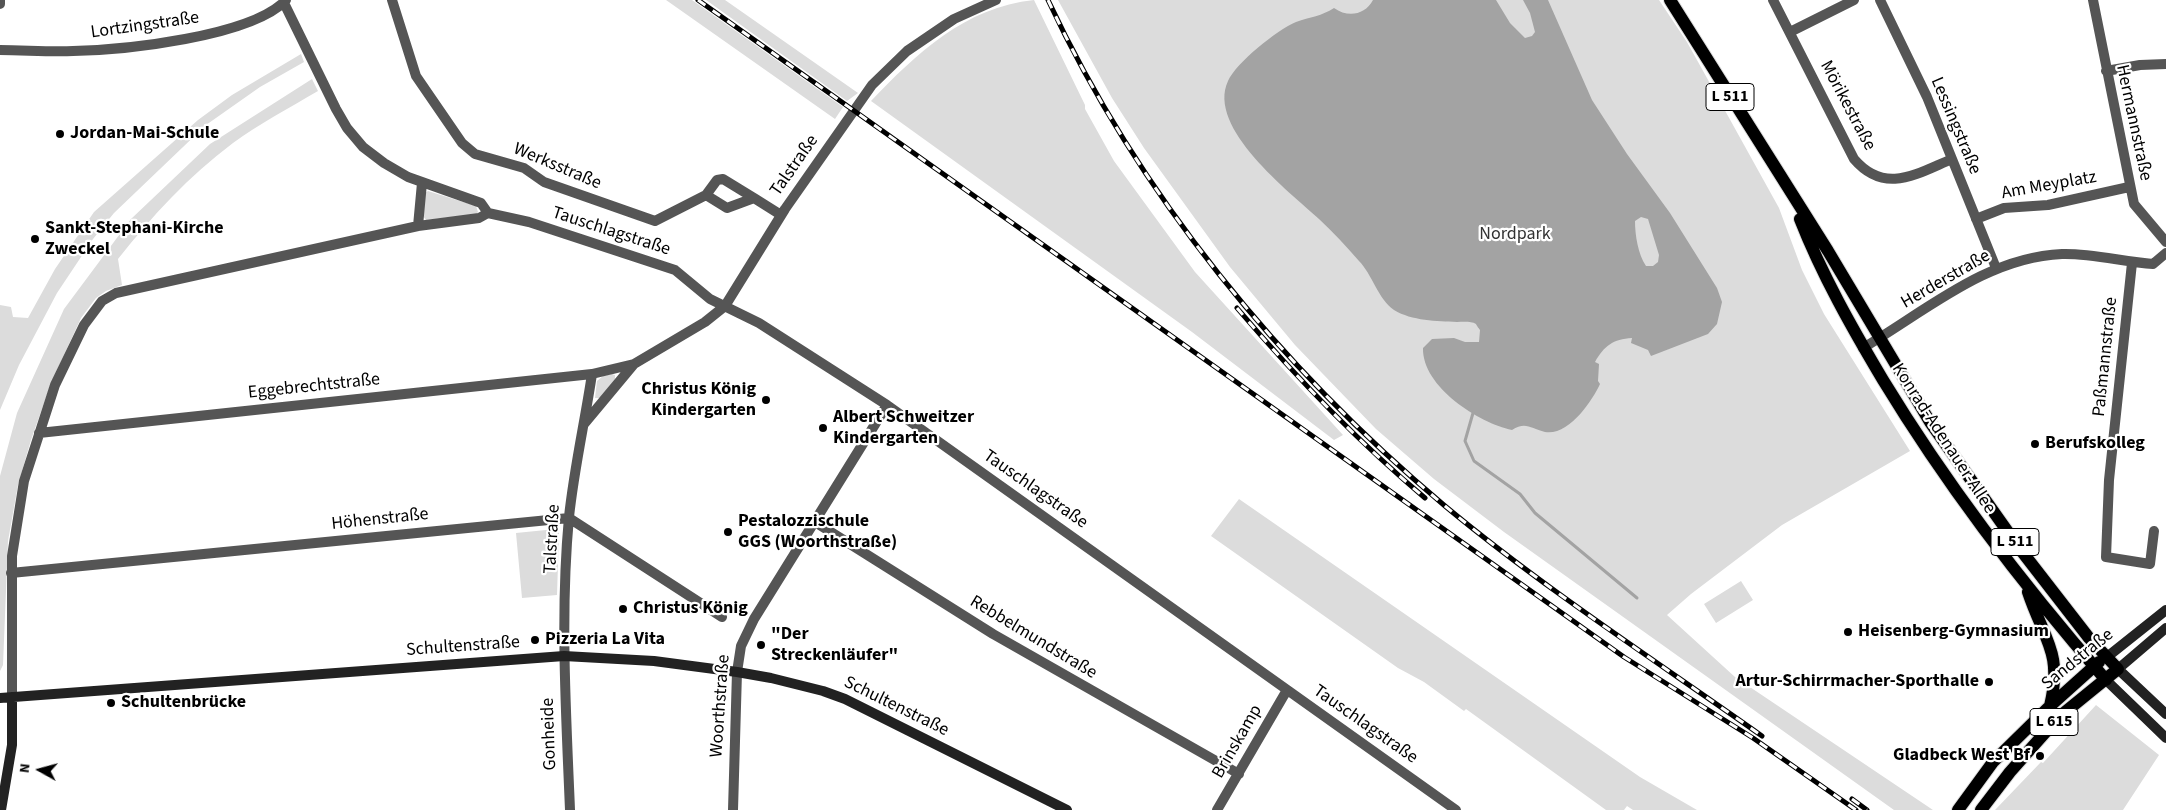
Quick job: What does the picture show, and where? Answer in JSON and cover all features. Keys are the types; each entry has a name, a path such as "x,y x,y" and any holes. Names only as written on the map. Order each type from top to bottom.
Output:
{"main road":[{"name":"Konrad-Adenauer-Allee","path":"1670,0 1930,422 2020,549 2075,620 2118,670"},
{"name":"Konrad-Adenauer-Allee","path":"1790,193 1816,258 1864,348 1933,460 1985,534 2106,680"},
{"name":"L 511","path":"2025,584 2054,659 2055,674 2050,706"},
{"name":"Sandstraße","path":"1958,810 1993,762 2050,706 2094,666 2166,610"},
{"name":"Sandstraße","path":"1981,810 2015,766 2059,717 2106,680 2166,628"},
{"name":"Schultenstraße","path":"0,698 564,656 654,661 738,672 797,684 845,700 1067,810"},
{"name":"L 511","path":"2118,670 2166,714"},
{"name":"L 511","path":"2106,680 2166,738"},
{"path":"2,810 12,745 12,698"}],"street":[{"name":"Werksstraße","path":"392,0 416,76 462,143 475,154 524,168 544,182 655,221 706,195 717,180 723,179 781,215"},
{"name":"Talstraße","path":"564,656 569,518 592,374 634,364 705,322 725,306 781,215 872,85 907,51 954,19 996,0"},
{"name":"Mörikestraße","path":"1773,0 1854,159 1863,169 1876,177 1888,180 1900,179 1952,159"},
{"path":"1790,32 1854,0"},
{"name":"Lessingstraße","path":"1880,0 1927,98 1996,268"},
{"name":"Hermannstraße","path":"2093,0 2129,187 2134,204 2166,242"},
{"name":"Tauschlagstraße","path":"285,1 303,43 347,128 363,146 384,163 422,183 481,203 488,213 547,228 675,270 710,300 759,323 887,405 1456,810"},
{"name":"Lortzingstraße","path":"0,50 73,51 144,45 209,33 254,20 285,1"},
{"path":"2106,71 2140,65 2166,64"},
{"path":"418,226 422,183"},
{"name":"Am Meyplatz","path":"1976,220 2004,208 2048,205 2129,187"},
{"path":"706,195 728,208 754,198"},
{"path":"12,698 12,573 15,529 24,481 55,385 71,349 91,313 109,296 418,226 479,218 488,213"},
{"name":"Herderstraße","path":"1864,348 1996,268 2030,258 2064,254 2153,264 2166,253"},
{"name":"Paßmannstraße","path":"2132,263 2109,480 2106,557 2150,564 2154,531"},
{"name":"Talstraße","path":"584,424 634,364"},
{"name":"Eggebrechtstraße","path":"39,433 592,374"},
{"name":"Woorthstraße","path":"733,810 738,672 741,646 754,618 887,405"},
{"path":"569,518 722,617"},
{"name":"Höhenstraße","path":"12,573 569,518"},
{"name":"Rebbelmundstraße","path":"815,522 993,634 1239,774"},
{"name":"Gonheide","path":"564,656 570,810"},
{"name":"Brinskamp","path":"1217,810 1287,690"}],"green space":[{"path":"666,0 692,0 843,107 835,119"},
{"path":"706,0 725,0 858,93 847,101"},
{"path":"1034,0 1085,105 1085,109 1114,161 1195,272 1343,435 1334,440 1192,332 871,101 924,50 964,23 986,12 1009,4"},
{"name":"Nordpark","path":"1058,0 1659,0 1687,42 1779,208 1802,270 1824,314 1910,451 1782,525 1691,594 1667,615 1735,677 1933,810 1894,810 1504,532 1434,479 1376,429 1295,345 1230,267 1144,148 1112,98"},
{"path":"301,54 304,62 260,87 206,125 114,213 93,239 57,293 19,365 0,410 0,305 11,307 13,317 28,318 55,269 94,212 198,120 232,95"},
{"path":"312,79 318,91 233,143 201,169 172,197 118,259 122,285 106,291 96,298 81,318 51,383 18,485 8,541 3,665 0,671 0,476 17,413 64,309 131,219 210,144"},
{"path":"428,191 476,206 478,212 477,214 426,220 423,216 425,193"},
{"path":"615,375 615,379 600,398 595,398 597,381 603,376"},
{"path":"1239,499 1640,777 1697,810 1633,810 1627,806 1624,810 1606,810 1466,709 1464,711 1424,682 1398,668 1211,536"},
{"path":"556,529 559,533 557,595 522,598 516,533"},
{"path":"1741,581 1753,600 1716,623 1704,604"},
{"path":"2096,705 2159,755 2123,810 1995,810 2041,762 2043,763"}],"shaded area":[{"path":"1373,0 1496,0 1510,23 1525,38 1532,36 1535,32 1530,13 1523,0 1548,0 1592,100 1627,154 1670,213 1717,288 1722,302 1717,324 1708,334 1651,356 1648,350 1631,343 1632,338 1610,344 1595,362 1599,364 1598,381 1600,384 1591,399 1571,423 1563,429 1554,432 1545,432 1528,426 1517,427 1512,430 1499,426 1469,411 1442,389 1432,376 1425,362 1423,348 1432,339 1454,338 1465,342 1479,342 1480,330 1476,324 1425,320 1401,314 1388,305 1364,266 1324,224 1254,158 1239,138 1229,119 1224,99 1228,81 1239,65 1278,32 1296,22 1320,15 1334,8 1350,14 1361,12","holes":["1641,217 1648,219 1659,255 1658,262 1653,266 1646,266 1643,261 1636,232 1635,221"]}],"waterway":[{"path":"1473,413 1465,441 1474,461 1520,494 1535,513 1637,598"}],"railway":[{"path":"698,0 1624,657 1753,738 1856,810"},
{"path":"1048,0 1084,72 1125,142 1170,209 1219,274 1271,337 1327,396 1385,453 1483,537 1601,624 1762,736"},
{"path":"1237,308 1327,407 1399,476 1425,498"},
{"path":"1852,799 1867,810"}],"place":[{"name":"Jordan-Mai-Schule","path":"60,134"},
{"name":"Sankt-Stephani-Kirche Zweckel","path":"35,239"},
{"name":"Christus König Kindergarten","path":"766,400"},
{"name":"Albert Schweitzer Kindergarten","path":"823,428"},
{"name":"Berufskolleg","path":"2035,444"},
{"name":"Pestalozzischule GGS (Woorthstraße)","path":"728,532"},
{"name":"Christus König","path":"623,609"},
{"name":"Heisenberg-Gymnasium","path":"1848,632"},
{"name":"Pizzeria La Vita","path":"535,640"},
{"name":"\"Der Streckenläufer\"","path":"761,645"},
{"name":"Artur-Schirrmacher-Sporthalle","path":"1989,682"},
{"name":"Schultenbrücke","path":"111,703"},
{"name":"Gladbeck West Bf","path":"2040,756"}]}
